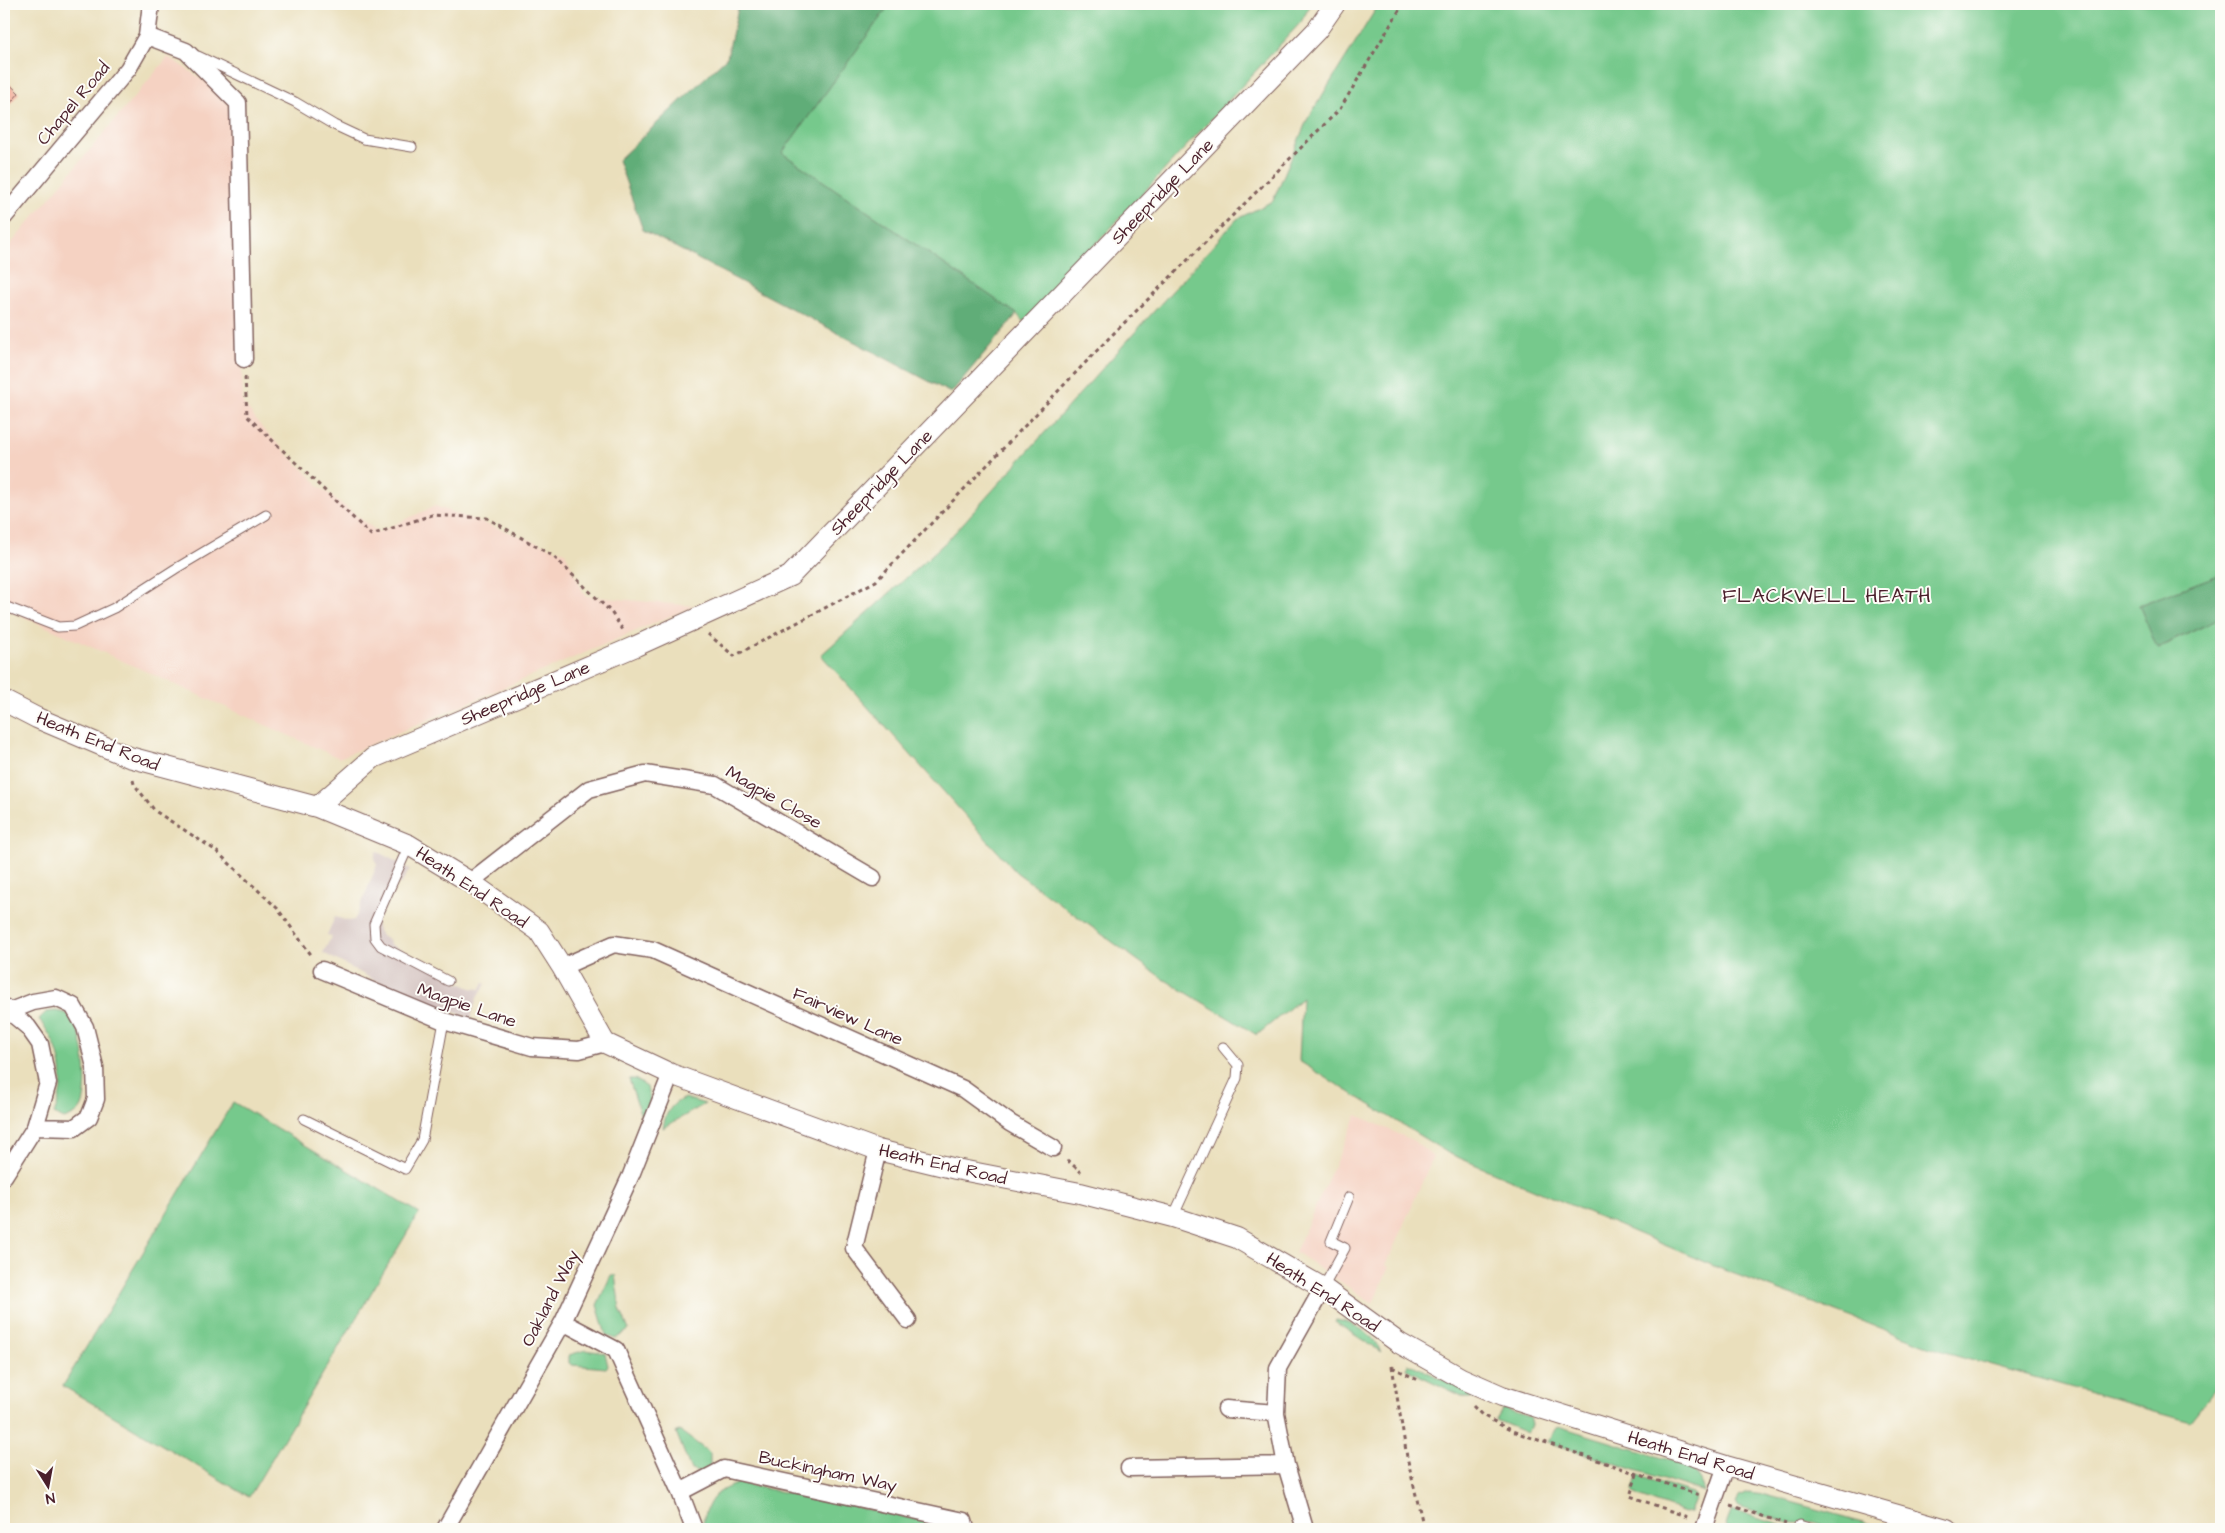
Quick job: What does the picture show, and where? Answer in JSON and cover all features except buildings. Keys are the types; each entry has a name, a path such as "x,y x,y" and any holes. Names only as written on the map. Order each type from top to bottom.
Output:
{"street":[{"name":"Chapel Road","path":"4,217 128,69 147,36 151,4"},
{"name":"Sheepridge Lane","path":"317,807 373,758 636,646 790,576 1310,38 1334,4"},
{"path":"147,36 186,51 238,103 244,359"},
{"name":"Heath End Road","path":"4,701 37,718 128,756 317,807 409,845 470,882 539,931 562,967 604,1043 671,1074 878,1150 956,1169 1080,1193 1173,1217 1237,1238 1322,1288 1399,1343 1461,1378 1502,1396 1919,1526 1947,1529"},
{"name":"Magpie Close","path":"470,882 589,789 645,774 715,785 873,878"},
{"name":"Fairview Lane","path":"562,967 614,944 653,950 963,1089 1010,1123 1053,1148"},
{"name":"Magpie Lane","path":"322,970 444,1021 532,1047 579,1050 604,1043"},
{"path":"7,1009 56,998 73,1006 85,1026 96,1067 96,1099 89,1117 74,1128 35,1127"},
{"path":"4,1176 35,1127 48,1083 40,1044 28,1027 7,1009"},
{"name":"Oakland Way","path":"445,1529 563,1322 631,1175 671,1074"},
{"path":"878,1150 854,1248 908,1320"},
{"path":"1305,1529 1286,1465 1276,1413 1278,1368 1322,1288"},
{"path":"563,1322 616,1350 680,1492 694,1529"},
{"path":"1226,1409 1276,1413"},
{"path":"1129,1468 1286,1465"},
{"path":"1705,1526 1726,1466"},
{"name":"Buckingham Way","path":"680,1492 724,1469 964,1521 966,1529"}],"lane":[{"path":"186,51 295,102 334,125 364,139 412,147"},
{"path":"4,606 58,628 75,626 114,608 266,515"},
{"path":"409,845 374,924 375,938 381,946 448,982"},
{"path":"304,1119 405,1170 422,1140 444,1021"},
{"path":"1173,1217 1237,1078 1238,1065 1223,1048"},
{"path":"1322,1288 1345,1248 1331,1241 1349,1197"},
{"path":"1799,1525 1812,1529"}],"path":[{"path":"692,621 734,656 876,582 1109,338 1340,109 1403,4"},
{"path":"244,359 247,416 371,535 432,515 487,518 554,556 611,612 636,646"},
{"path":"134,784 156,811 215,850 277,908 322,970"},
{"path":"1053,1148 1084,1175 1080,1193"},
{"path":"1424,1529 1407,1457 1392,1367 1427,1384"},
{"path":"1472,1404 1482,1415 1512,1431 1786,1524"},
{"path":"1638,1474 1630,1496 1705,1526"}],"shaded area":[{"path":"168,57 227,95 235,178 243,403 263,429 316,484 378,532 435,506 565,552 585,596 694,606 339,758 4,608 4,252"},
{"path":"376,851 410,869 401,884 396,883 376,922 378,931 383,937 390,940 389,944 458,978 457,982 471,988 480,989 484,983 486,984 477,998 471,1018 397,992 323,953 332,936 327,935 335,917 349,921 354,920 357,915 377,865 374,859"},
{"path":"1357,1115 1414,1141 1433,1157 1386,1265 1389,1267 1373,1303 1295,1252"}],"green space":[{"path":"739,4 890,4 782,153 1017,314 951,393 643,230 618,160 727,57"},
{"path":"890,4 1311,4 1301,22 1024,322 1017,314 782,153"},
{"path":"1379,4 2221,4 2221,574 2139,605 2158,648 2221,618 2221,1382 2190,1421 1942,1351 1721,1269 1448,1153 1299,1061 1302,998 1257,1035 1162,978 1016,872 821,655 948,540 1237,219 1273,201 1307,120"},
{"path":"2221,574 2221,618 2157,648 2139,605"},
{"path":"56,1011 67,1014 73,1020 78,1030 86,1072 86,1086 82,1106 77,1113 64,1119 54,1114 61,1088 58,1053 47,1030 39,1019 46,1012"},
{"path":"629,1079 635,1079 647,1087 650,1099 646,1120 642,1119"},
{"path":"685,1098 705,1104 663,1128 665,1118 672,1106"},
{"path":"233,1102 419,1213 249,1497 63,1386"},
{"path":"611,1275 615,1275 620,1309 629,1330 615,1339 606,1335 597,1305"},
{"path":"1336,1320 1363,1330 1381,1352 1335,1322"},
{"path":"586,1350 605,1353 608,1366 606,1368 572,1365 569,1363 569,1355"},
{"path":"1408,1363 1484,1399 1466,1398 1406,1369"},
{"path":"1505,1409 1529,1417 1531,1425 1527,1433 1496,1420 1502,1410"},
{"path":"1561,1427 1686,1465 1698,1477 1704,1492 1548,1442 1557,1428"},
{"path":"680,1431 710,1453 710,1475 691,1470 676,1432"},
{"path":"1638,1476 1693,1493 1696,1497 1690,1512 1685,1513 1635,1495 1633,1490"},
{"path":"739,1483 949,1526 955,1529 706,1529 703,1522 711,1501 725,1489"},
{"path":"1747,1493 1765,1495 1888,1529 1837,1529 1814,1522 1789,1522 1739,1507 1736,1504 1739,1497"},
{"path":"1734,1511 1782,1524 1781,1529 1728,1528 1726,1525 1731,1512"}],"district":[{"name":"FLACKWELL HEATH","path":"1827,595"}]}
